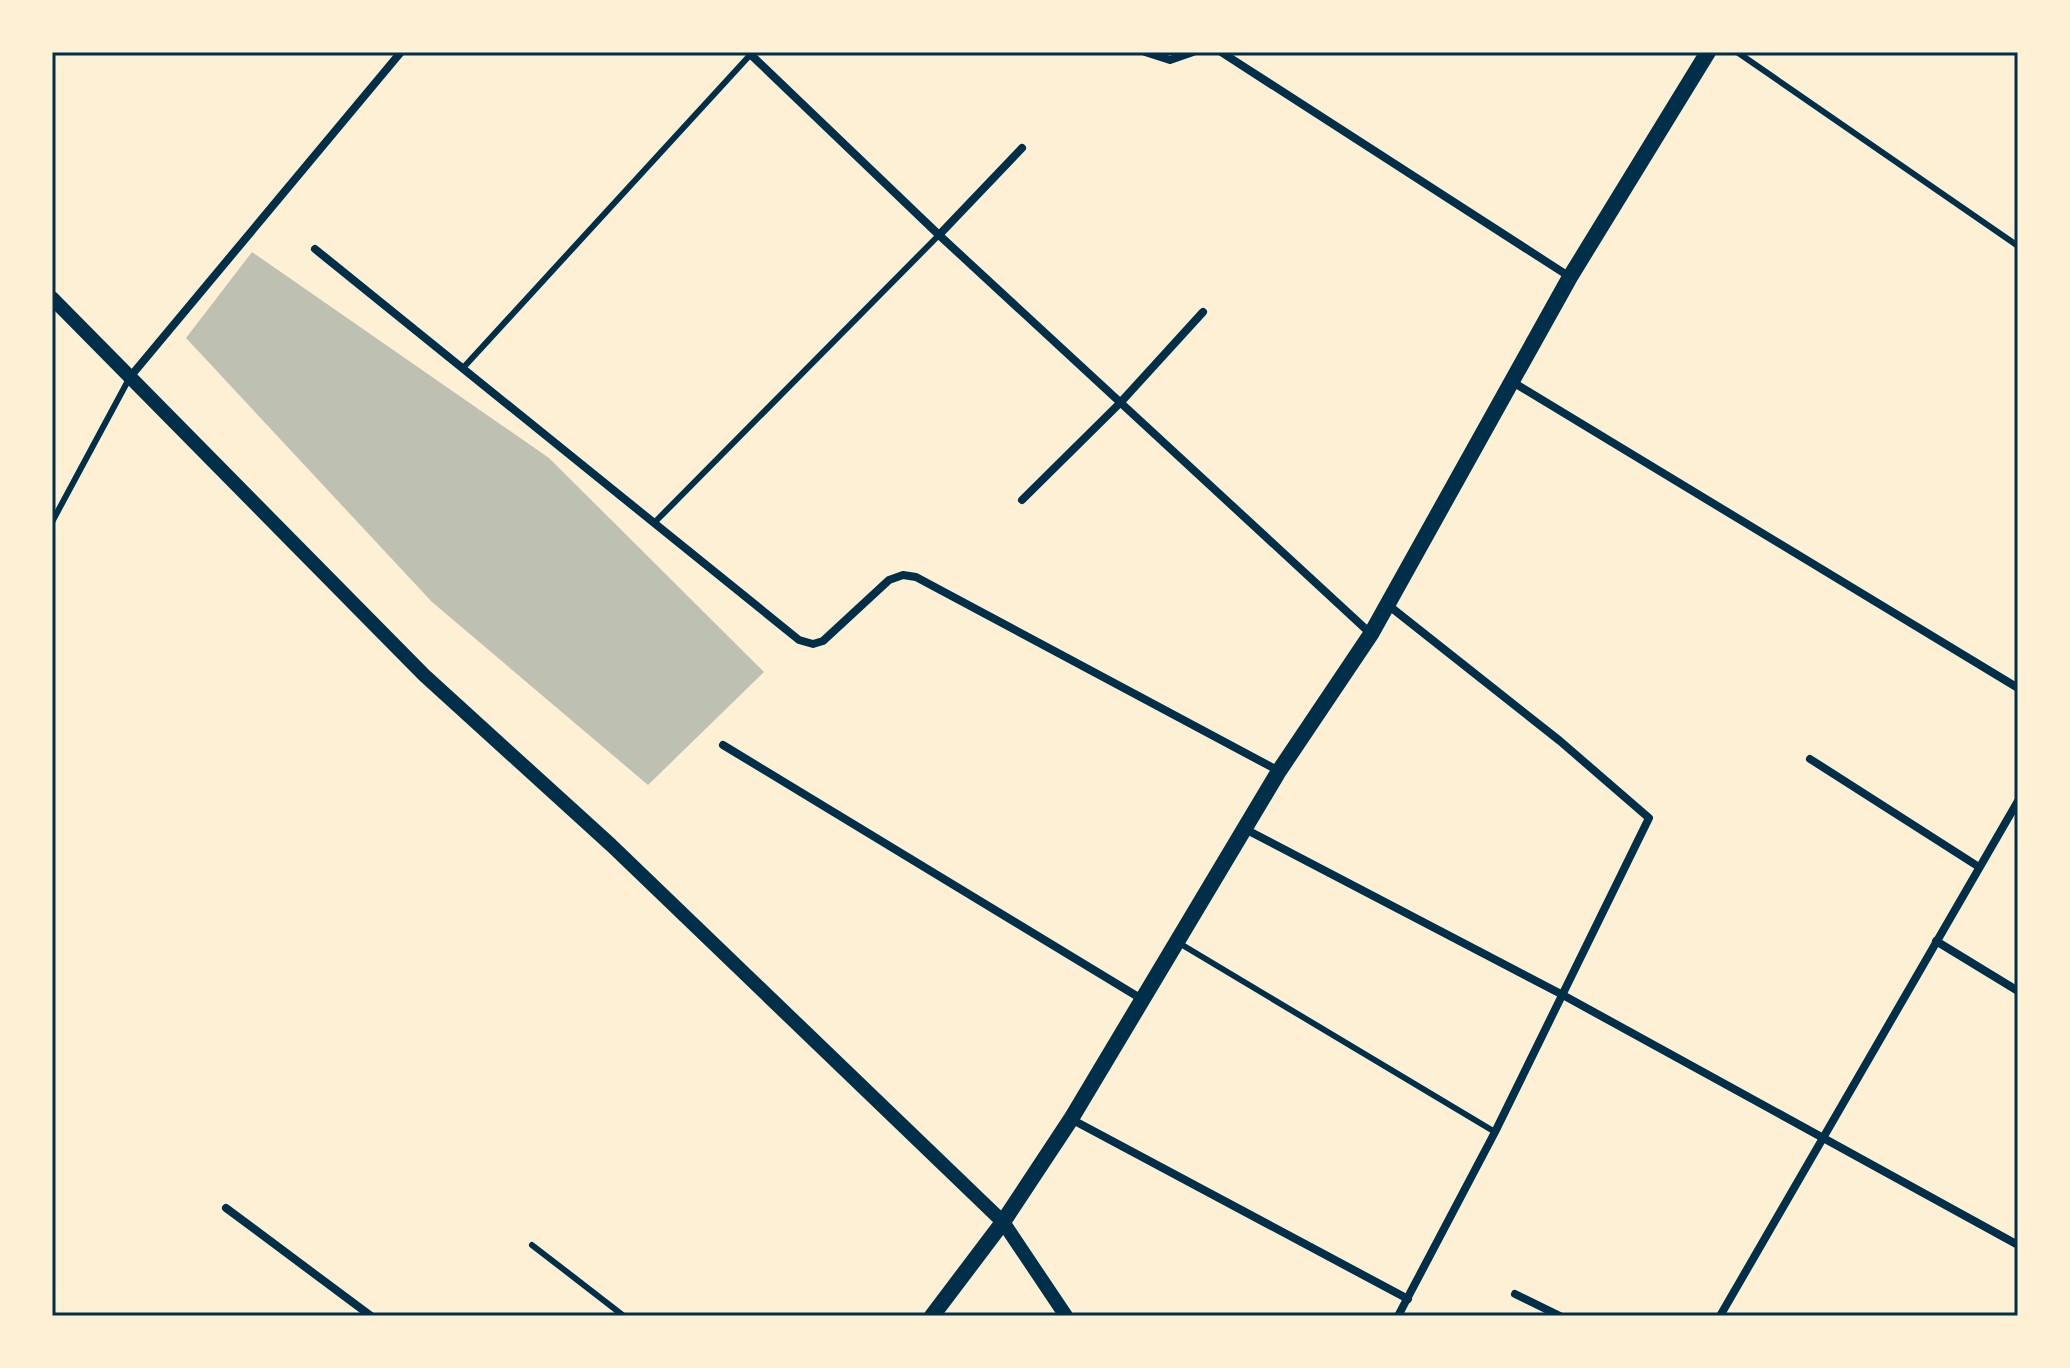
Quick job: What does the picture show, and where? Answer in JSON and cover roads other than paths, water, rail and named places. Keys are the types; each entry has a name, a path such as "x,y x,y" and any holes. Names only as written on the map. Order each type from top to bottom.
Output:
{"main road":[{"path":"932,1316 1003,1222 1071,1119 1140,998 1279,771 1371,634 1570,277 1708,52"}],"street":[{"path":"130,377 401,52"},
{"path":"1145,52 1170,60 1193,52"},
{"path":"1221,52 1570,277"},
{"path":"751,53 939,235 1371,634"},
{"path":"939,235 1022,148"},
{"path":"315,249 799,640 813,644 823,641 889,580 903,575 916,577 1279,771"},
{"path":"52,298 424,675 611,845 1003,1222 1066,1316"},
{"path":"1022,500 1120,403 1203,312"},
{"path":"1511,381 2018,688"},
{"path":"1386,604 1560,741 1649,818 1495,1132 1398,1316"},
{"path":"723,745 1140,998"},
{"path":"1810,759 1979,867"},
{"path":"1720,1316 2018,801"},
{"path":"1244,829 1561,994 2018,1245"},
{"path":"1936,941 2018,991"},
{"path":"1071,1119 1408,1299"},
{"path":"226,1208 371,1316"},
{"path":"1515,1294 1560,1316"}],"lane":[{"path":"1737,52 2018,246"},
{"path":"463,368 751,53"},
{"path":"655,522 939,235"},
{"path":"52,522 130,377"},
{"path":"1176,941 1495,1132"},
{"path":"532,1245 624,1316"}]}
